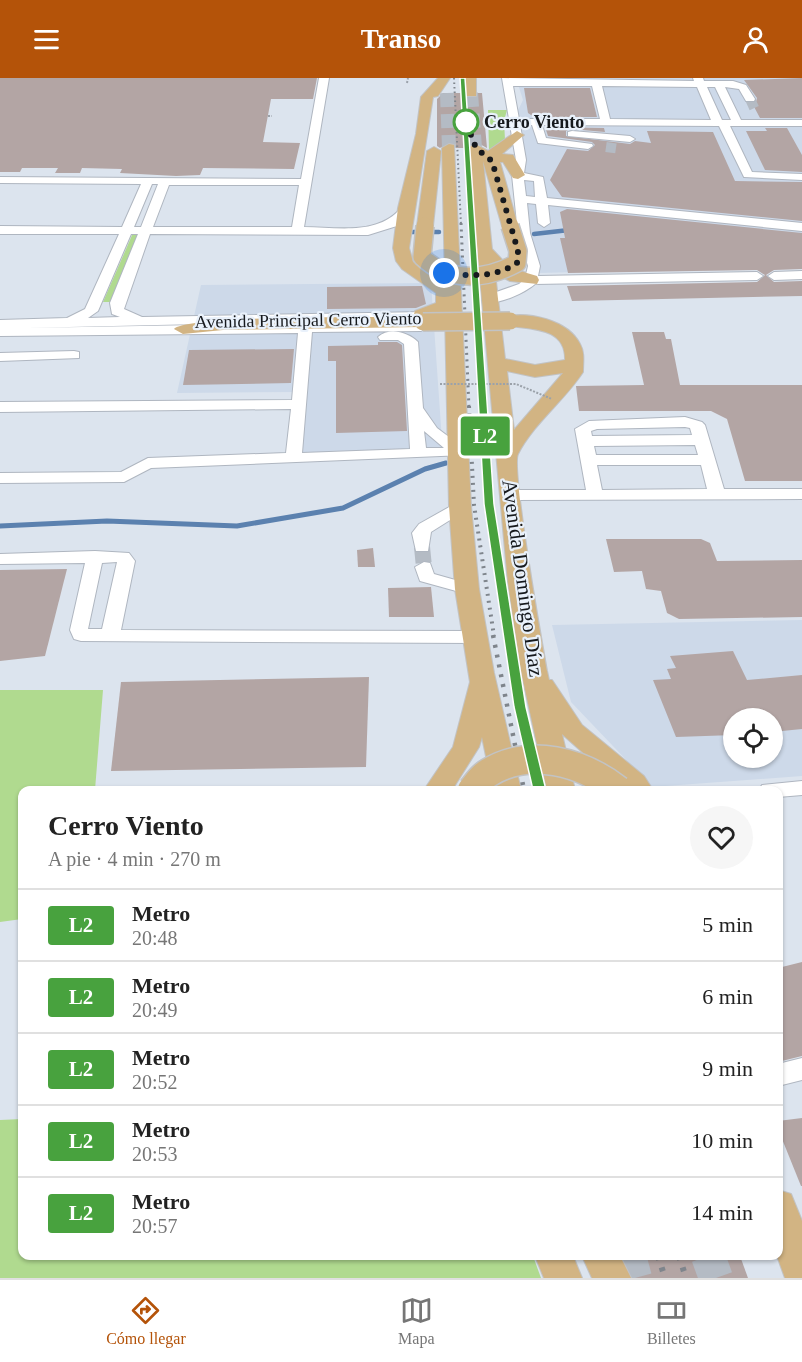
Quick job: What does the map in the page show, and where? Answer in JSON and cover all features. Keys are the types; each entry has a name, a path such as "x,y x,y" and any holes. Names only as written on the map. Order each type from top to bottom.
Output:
{"main road":[{"path":"426,78 435,145 422,257 429,266 444,273 465,276 506,271 517,263 518,251 493,162"},
{"path":"445,78 429,99 405,211 402,248 403,260 444,291 452,343"},
{"path":"445,78 447,93"},
{"path":"470,78 471,93"},
{"path":"479,189 493,162 495,152 516,129"},
{"path":"449,148 452,343 460,506 467,589 481,673 506,786"},
{"name":"Avenida Domingo Díaz","path":"493,162 476,148 484,249 520,583 534,671 560,786"},
{"path":"493,162 508,158 518,176"},
{"path":"484,249 498,269 514,278 531,280"},
{"path":"421,321 445,305"},
{"path":"421,321 452,343"},
{"path":"187,327 421,321 510,321 541,324 564,335 574,354 571,378 525,428 507,456"},
{"path":"497,362 522,370 540,372 573,363"},
{"path":"534,671 573,731 636,786"},
{"path":"441,786 466,747 478,701 481,673"},
{"path":"475,786 485,774 501,766 515,761 541,760 564,762 589,770 614,786"},
{"path":"783,1220 802,1273"},
{"path":"556,1260 563,1278"},
{"path":"565,1260 570,1278"},
{"path":"603,1260 612,1278"}],"street":[{"path":"297,231 324,78"},
{"path":"490,299 524,287 531,280 534,266 524,233 518,176 521,160 508,81 699,81 719,85 739,85 750,99"},
{"path":"595,81 606,123"},
{"path":"699,81 750,177 802,177"},
{"path":"719,85 738,123"},
{"path":"756,112 762,123"},
{"path":"516,129 606,123 801,125"},
{"path":"620,148 630,148 625,123"},
{"path":"537,126 630,139"},
{"path":"537,126 542,141 606,147"},
{"path":"743,167 802,167"},
{"path":"518,176 540,179 544,223"},
{"path":"0,180 305,182"},
{"path":"69,323 91,311 148,181"},
{"path":"146,322 117,311 117,303 165,181"},
{"path":"520,199 802,226"},
{"path":"0,230 368,231 396,222 405,211"},
{"path":"368,231 395,240 402,248"},
{"path":"697,263 703,277"},
{"path":"774,276 802,275"},
{"path":"531,280 757,276"},
{"name":"Avenida Principal Cerro Viento","path":"0,332 187,327 209,318 421,321"},
{"name":"Avenida Principal Cerro Viento","path":"305,333 421,321"},
{"name":"Avenida Principal Cerro Viento","path":"0,324 146,322 187,327"},
{"path":"187,327 193,338 200,340 305,333 408,338 411,342 418,454"},
{"path":"294,458 305,333"},
{"path":"0,357 74,356"},
{"path":"0,407 299,405"},
{"path":"416,408 432,431 459,452"},
{"path":"595,495 583,429 594,424 685,422 697,425 717,494"},
{"path":"0,478 124,477 148,463 459,452"},
{"path":"589,460 707,460"},
{"path":"511,495 802,494"},
{"path":"422,547 421,533 425,528 460,506"},
{"path":"95,556 79,630 81,635 110,637 475,637"},
{"path":"0,559 123,556 126,561 110,637"},
{"path":"424,567 426,577 467,589"},
{"path":"783,789 802,788"},
{"path":"783,1074 802,1069"}],"path":[{"path":"407,83 408,78"},
{"path":"440,384 516,384 552,399"}],"shaded area":[{"path":"516,78 802,78 802,267 537,273 520,199 512,123 523,100"},
{"path":"431,283 443,455 294,456 299,392 177,393 201,285"},
{"path":"802,620 802,776 651,786 571,702 552,625"}],"green space":[{"path":"488,110 507,110 504,121 505,140 489,151"},
{"path":"133,233 139,233 110,302 103,302"},
{"path":"0,690 103,690 95,786 18,786 18,920 0,922"},
{"path":"18,1119 18,1260 534,1260 541,1278 0,1278 0,1120"}],"building":[{"path":"0,78 317,78 313,99 271,99 263,142 300,143 294,169 203,168 200,175 176,176 120,173 122,169 82,168 80,173 55,173 58,168 22,168 20,172 0,172"},
{"path":"802,78 802,118 760,118 752,103 756,102 757,98 744,80"},
{"path":"524,88 590,88 597,117 534,117 528,113"},
{"name":"Cerro Viento","path":"443,93 463,93 466,98 476,98 478,93 482,93 487,148 476,142 466,148 456,148 456,144 449,142 440,148 437,146 437,99"},
{"path":"545,127 604,128 605,132 571,129 566,131 566,136 630,144 635,141 651,143 647,131 713,132 735,181 802,182 802,221 562,197 550,180 567,149 588,151 595,145 592,142 548,136"},
{"path":"765,128 787,128 802,155 802,172 765,170 746,131 767,131"},
{"path":"567,209 802,233 802,269 774,270 766,275 774,282 802,281 802,296 572,301 567,286 757,282 765,275 757,270 568,273 560,238 565,238 560,212"},
{"path":"422,286 426,304 416,308 327,309 327,287"},
{"path":"632,332 664,332 666,339 671,339 680,385 802,385 802,481 745,481 727,419 711,411 579,411 576,386 644,385"},
{"path":"378,342 397,342 402,345 407,431 336,433 336,361 328,361 328,346 378,345"},
{"path":"294,349 291,383 183,385 189,350"},
{"path":"606,539 701,539 710,543 717,561 802,560 802,617 679,619 667,613 661,591 646,589 642,571 614,572"},
{"path":"373,548 375,567 358,567 357,550"},
{"path":"67,569 45,656 0,661 0,570"},
{"path":"431,587 434,617 389,617 388,588"},
{"path":"733,651 747,680 802,675 802,729 783,731 783,708 723,708 723,735 676,737 653,680 671,679 667,669 676,668 670,656"},
{"path":"369,677 366,767 111,771 121,682"},
{"path":"802,962 802,1056 783,1061 783,967"},
{"path":"802,1118 802,1186 783,1141 783,1120"},
{"path":"624,1260 741,1260 748,1278 633,1278"}],"waterway":[{"path":"534,234 569,230"},
{"path":"407,232 439,232"},
{"path":"0,526 107,521 237,526 343,508 425,469 446,463"}],"tunnel":[{"path":"447,93 449,148"},
{"path":"471,93 475,148"},
{"path":"750,99 756,112"},
{"path":"606,147 620,149"},
{"path":"422,547 424,567"},
{"path":"630,1260 635,1278"},
{"path":"709,1260 716,1278"}],"railway":[{"path":"454,78 461,225"},
{"path":"462,78 471,225"},
{"path":"461,223 469,408"},
{"path":"471,223 483,408"},
{"path":"469,406 474,505 494,636"},
{"path":"483,406 489,504 509,636"},
{"path":"493,635 523,786"},
{"path":"509,635 520,707 538,786"},
{"path":"659,1260 665,1278"},
{"path":"680,1260 686,1278"}],"metro line":[{"name":"L2","path":"462,78 489,504 502,602 520,707 538,786"}],"place":[{"name":"Cerro Viento","path":"466,122"}],"route":[{"path":"444,273 465,276 486,275 506,271 517,263 518,251 500,196 492,161 476,148 466,122"}]}
